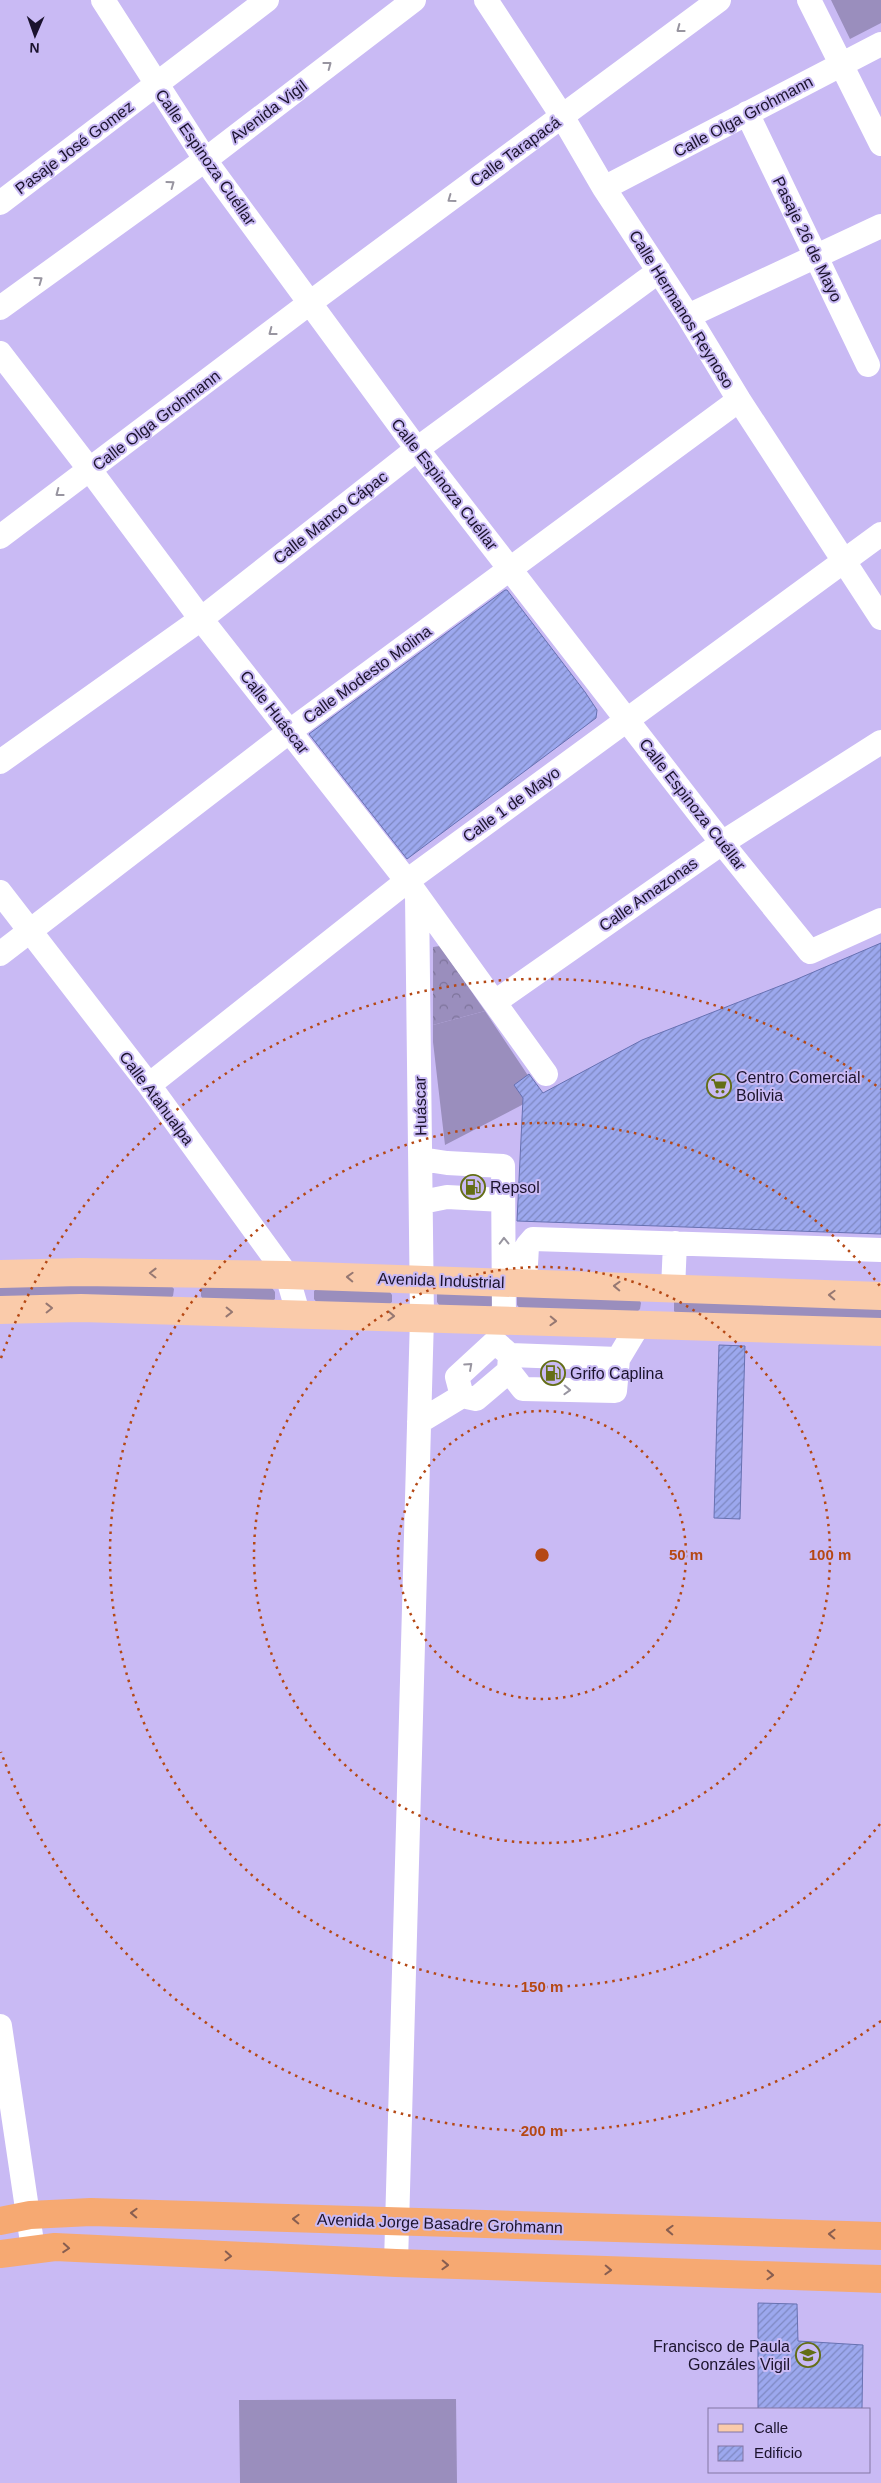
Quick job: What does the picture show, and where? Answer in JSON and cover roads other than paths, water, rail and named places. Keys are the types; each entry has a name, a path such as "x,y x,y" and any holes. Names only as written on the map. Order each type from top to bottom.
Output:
{"highway":[{"name":"Avenida Jorge Basadre Grohmann","path":"0,2221 30,2215 91,2212 881,2236"},
{"path":"0,2254 55,2247 396,2263 881,2279"}],"main road":[{"name":"Avenida Industrial","path":"0,1274 34,1272 287,1275 881,1296"},
{"path":"189,1311 190,1274"},
{"path":"647,1324 664,1288"},
{"path":"0,1310 45,1307 298,1313 881,1332"}],"street":[{"name":"Calle Espinoza Cuéllar","path":"103,0 205,160 417,449 722,842 810,952 881,920"},
{"name":"Pasaje José Gomez","path":"0,203 267,0"},
{"name":"Avenida Vigil","path":"0,308 205,160 414,0"},
{"name":"Calle Hermanos Reynoso","path":"486,0 562,116 604,188 688,316 739,400 881,618"},
{"name":"Calle Tarapacá","path":"311,302 719,0"},
{"path":"809,0 881,144"},
{"name":"Calle Olga Grohmann","path":"604,188 881,44"},
{"name":"Pasaje 26 de Mayo","path":"747,113 868,365"},
{"path":"688,316 881,226"},
{"name":"Calle Manco Cápac","path":"0,762 201,619 417,449 659,271"},
{"name":"Calle Olga Grohmann","path":"0,537 311,302"},
{"name":"Calle Huáscar","path":"0,354 90,470 201,619 412,888 546,1074"},
{"name":"Calle Modesto Molina","path":"0,954 290,731 739,400"},
{"name":"Calle 1 de Mayo","path":"149,1085 412,888 628,719 881,534"},
{"name":"Calle Amazonas","path":"494,1002 722,842 881,742"},
{"name":"Huáscar","path":"396,2263 423,1280 412,888"},
{"name":"Calle Atahualpa","path":"0,892 149,1085 287,1275 298,1313"},
{"path":"421,1159 447,1180 504,1190 515,1283"},
{"path":"422,1202 447,1180"},
{"path":"504,1320 527,1246 533,1239 881,1250"},
{"path":"664,1288 675,1243"},
{"path":"462,1396 457,1377 496,1342 510,1363 523,1389 615,1391 618,1359 647,1324"},
{"path":"420,1422 462,1396 476,1399 510,1363 618,1359"},
{"path":"0,2026 30,2215 33,2249"}],"place":[{"name":"Centro Comercial Bolivia","path":"719,1086"},
{"name":"Repsol","path":"473,1187"},
{"name":"Grifo Caplina","path":"553,1373"},
{"name":"Francisco de Paula Gonzáles Vigil","path":"808,2355"}]}
